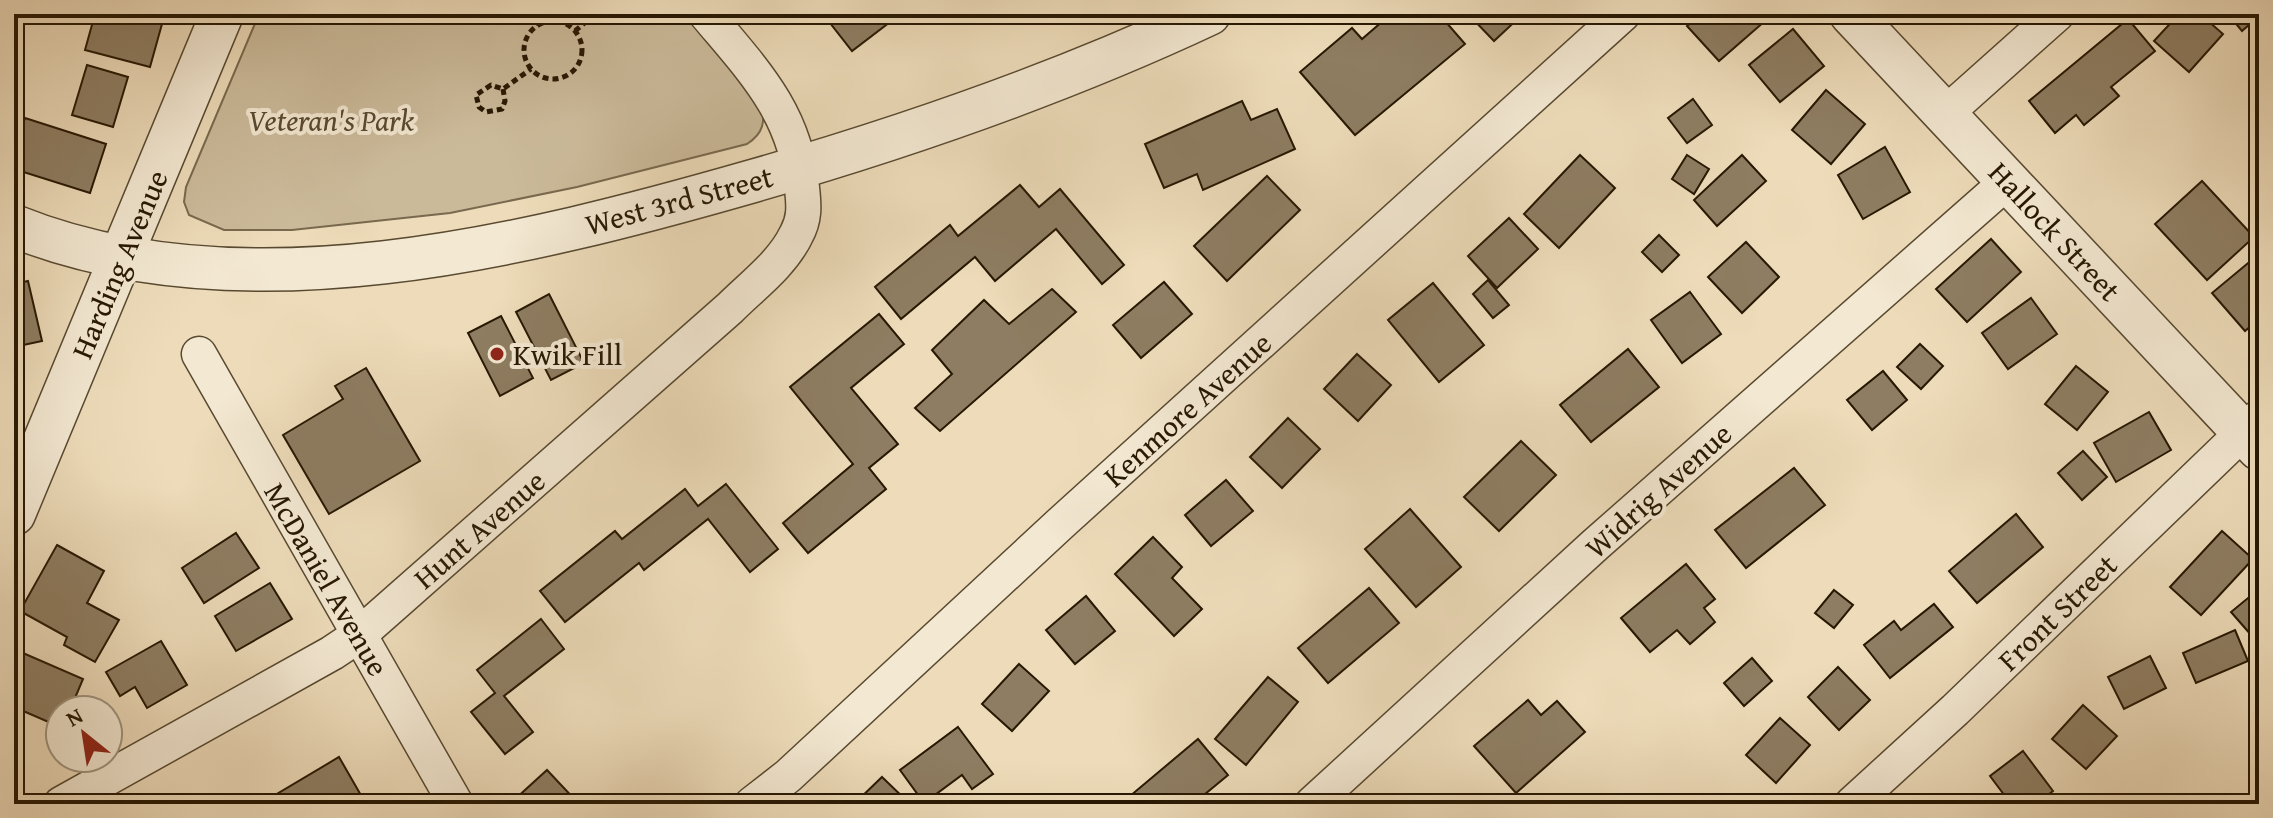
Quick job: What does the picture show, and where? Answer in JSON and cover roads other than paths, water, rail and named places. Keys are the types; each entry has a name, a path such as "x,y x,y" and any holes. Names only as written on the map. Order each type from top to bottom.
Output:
{"street":[{"name":"Harding Avenue","path":"14,514 222,14"},
{"name":"Hunt Avenue","path":"61,804 359,635 730,308 782,256 805,215 801,167 789,125 779,106 706,14"},
{"name":"West 3rd Street","path":"123,258 233,268 370,263 482,246 602,221 801,167 1019,95 1120,56 1209,14"},
{"name":"Kenmore Avenue","path":"752,804 788,776 1061,523 1623,14"},
{"name":"Hallock Street","path":"1851,14 2008,181 2254,433"},
{"path":"1945,114 2057,14"},
{"name":"Widrig Avenue","path":"1312,804 1595,545 2008,181"},
{"path":"14,226 86,251 123,258"},
{"name":"McDaniel Avenue","path":"199,354 456,804"},
{"name":"Front Street","path":"1852,804 2254,433"}],"place":[{"name":"Kwik Fill","path":"497,354"}],"park label":[{"name":"Veteran's Park","path":"331,120"}]}
